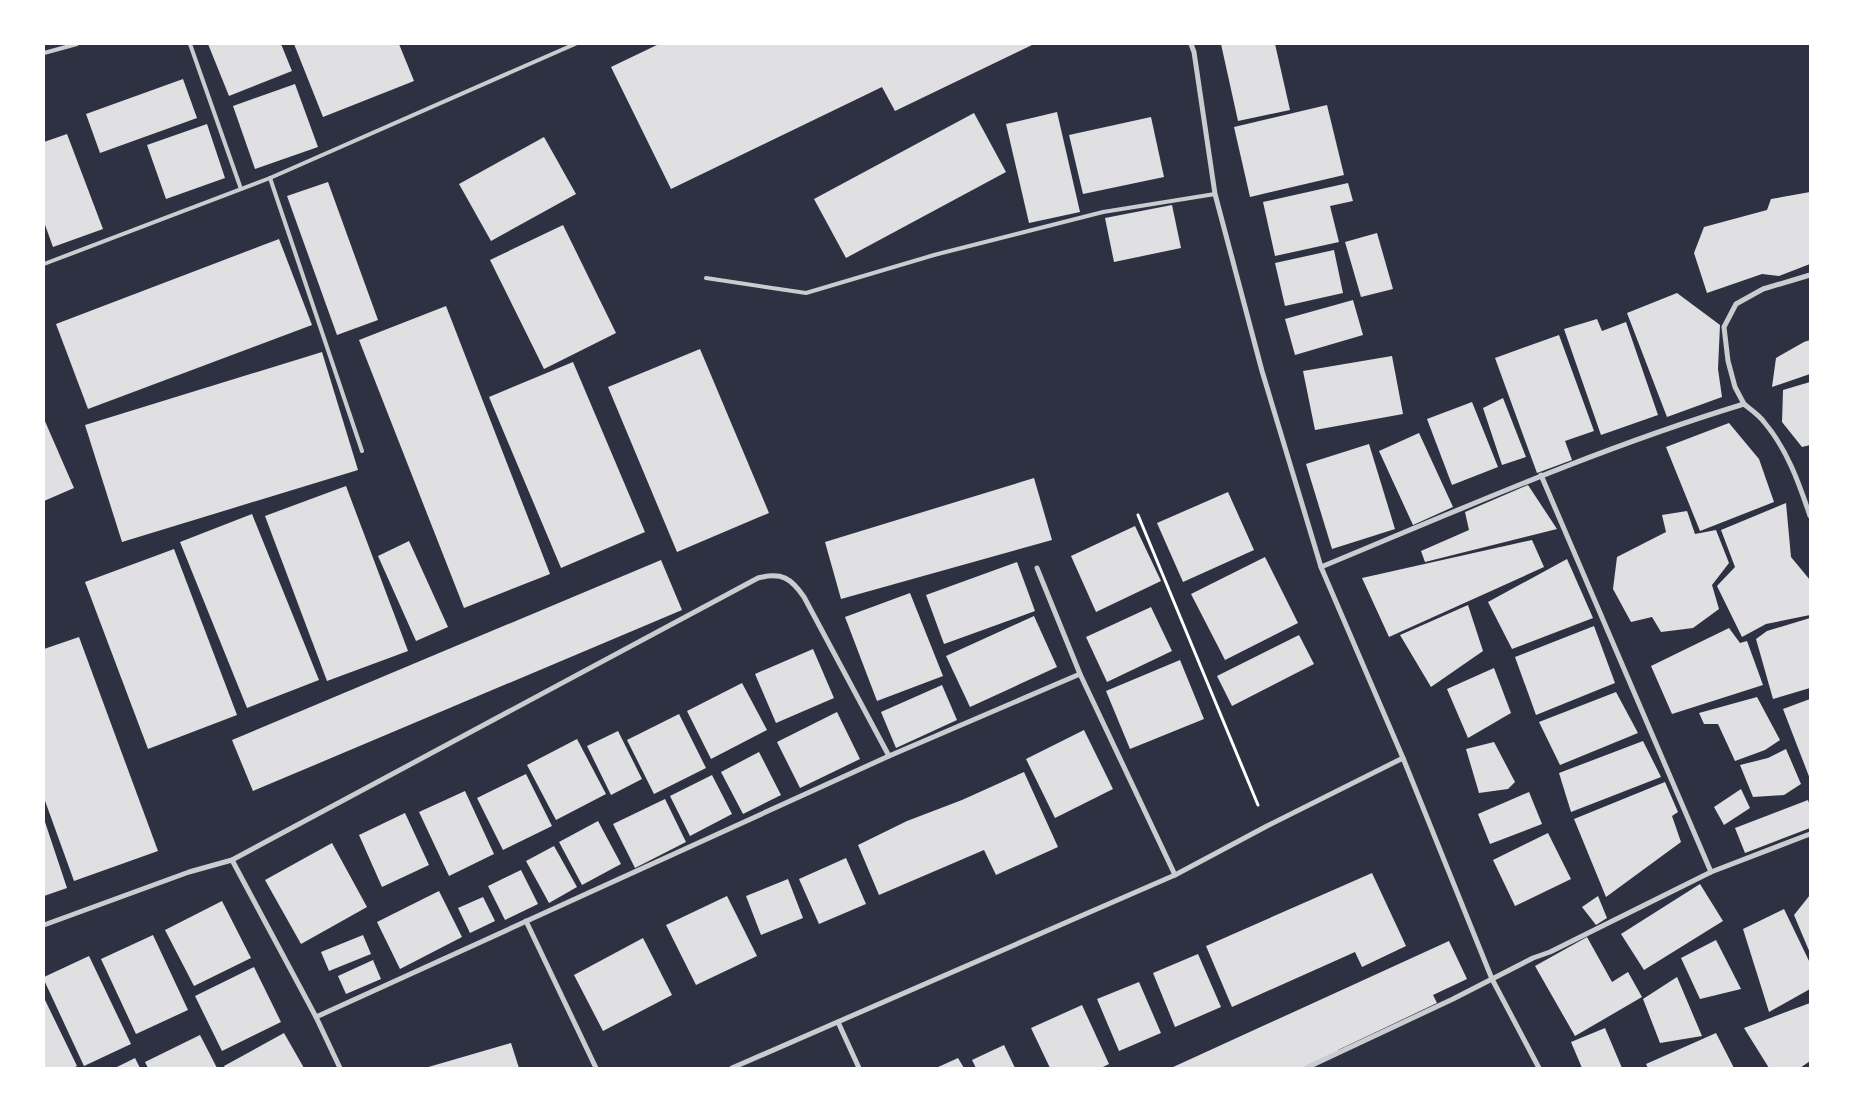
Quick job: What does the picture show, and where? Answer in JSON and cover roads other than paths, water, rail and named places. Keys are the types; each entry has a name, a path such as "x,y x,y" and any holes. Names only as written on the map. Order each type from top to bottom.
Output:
{"street":[{"path":"1191,44 1194,52 1215,194 1262,371 1321,567 1403,758 1492,979 1539,1068"},
{"path":"1810,275 1763,289 1736,304 1724,327 1728,361 1735,387 1744,404 1764,422 1794,470 1810,516"},
{"path":"1321,567 1541,475 1688,421 1744,404"},
{"path":"1541,475 1710,872"},
{"path":"1037,568 1080,674 1175,875"},
{"path":"44,925 189,872 232,860 758,578 769,575 780,575 797,586 889,756"},
{"path":"316,1017 889,756 1080,674"},
{"path":"732,1068 1175,875 1267,826 1403,758"},
{"path":"1306,1068 1710,872 1810,834"},
{"path":"232,860 316,1017 340,1068"},
{"path":"526,922 596,1068"},
{"path":"838,1022 859,1068"}],"lane":[{"path":"44,52 77,44"},
{"path":"190,44 241,189"},
{"path":"44,264 270,178 575,44"},
{"path":"270,178 362,451"},
{"path":"706,278 806,293 934,255 1103,212 1215,194"}]}
